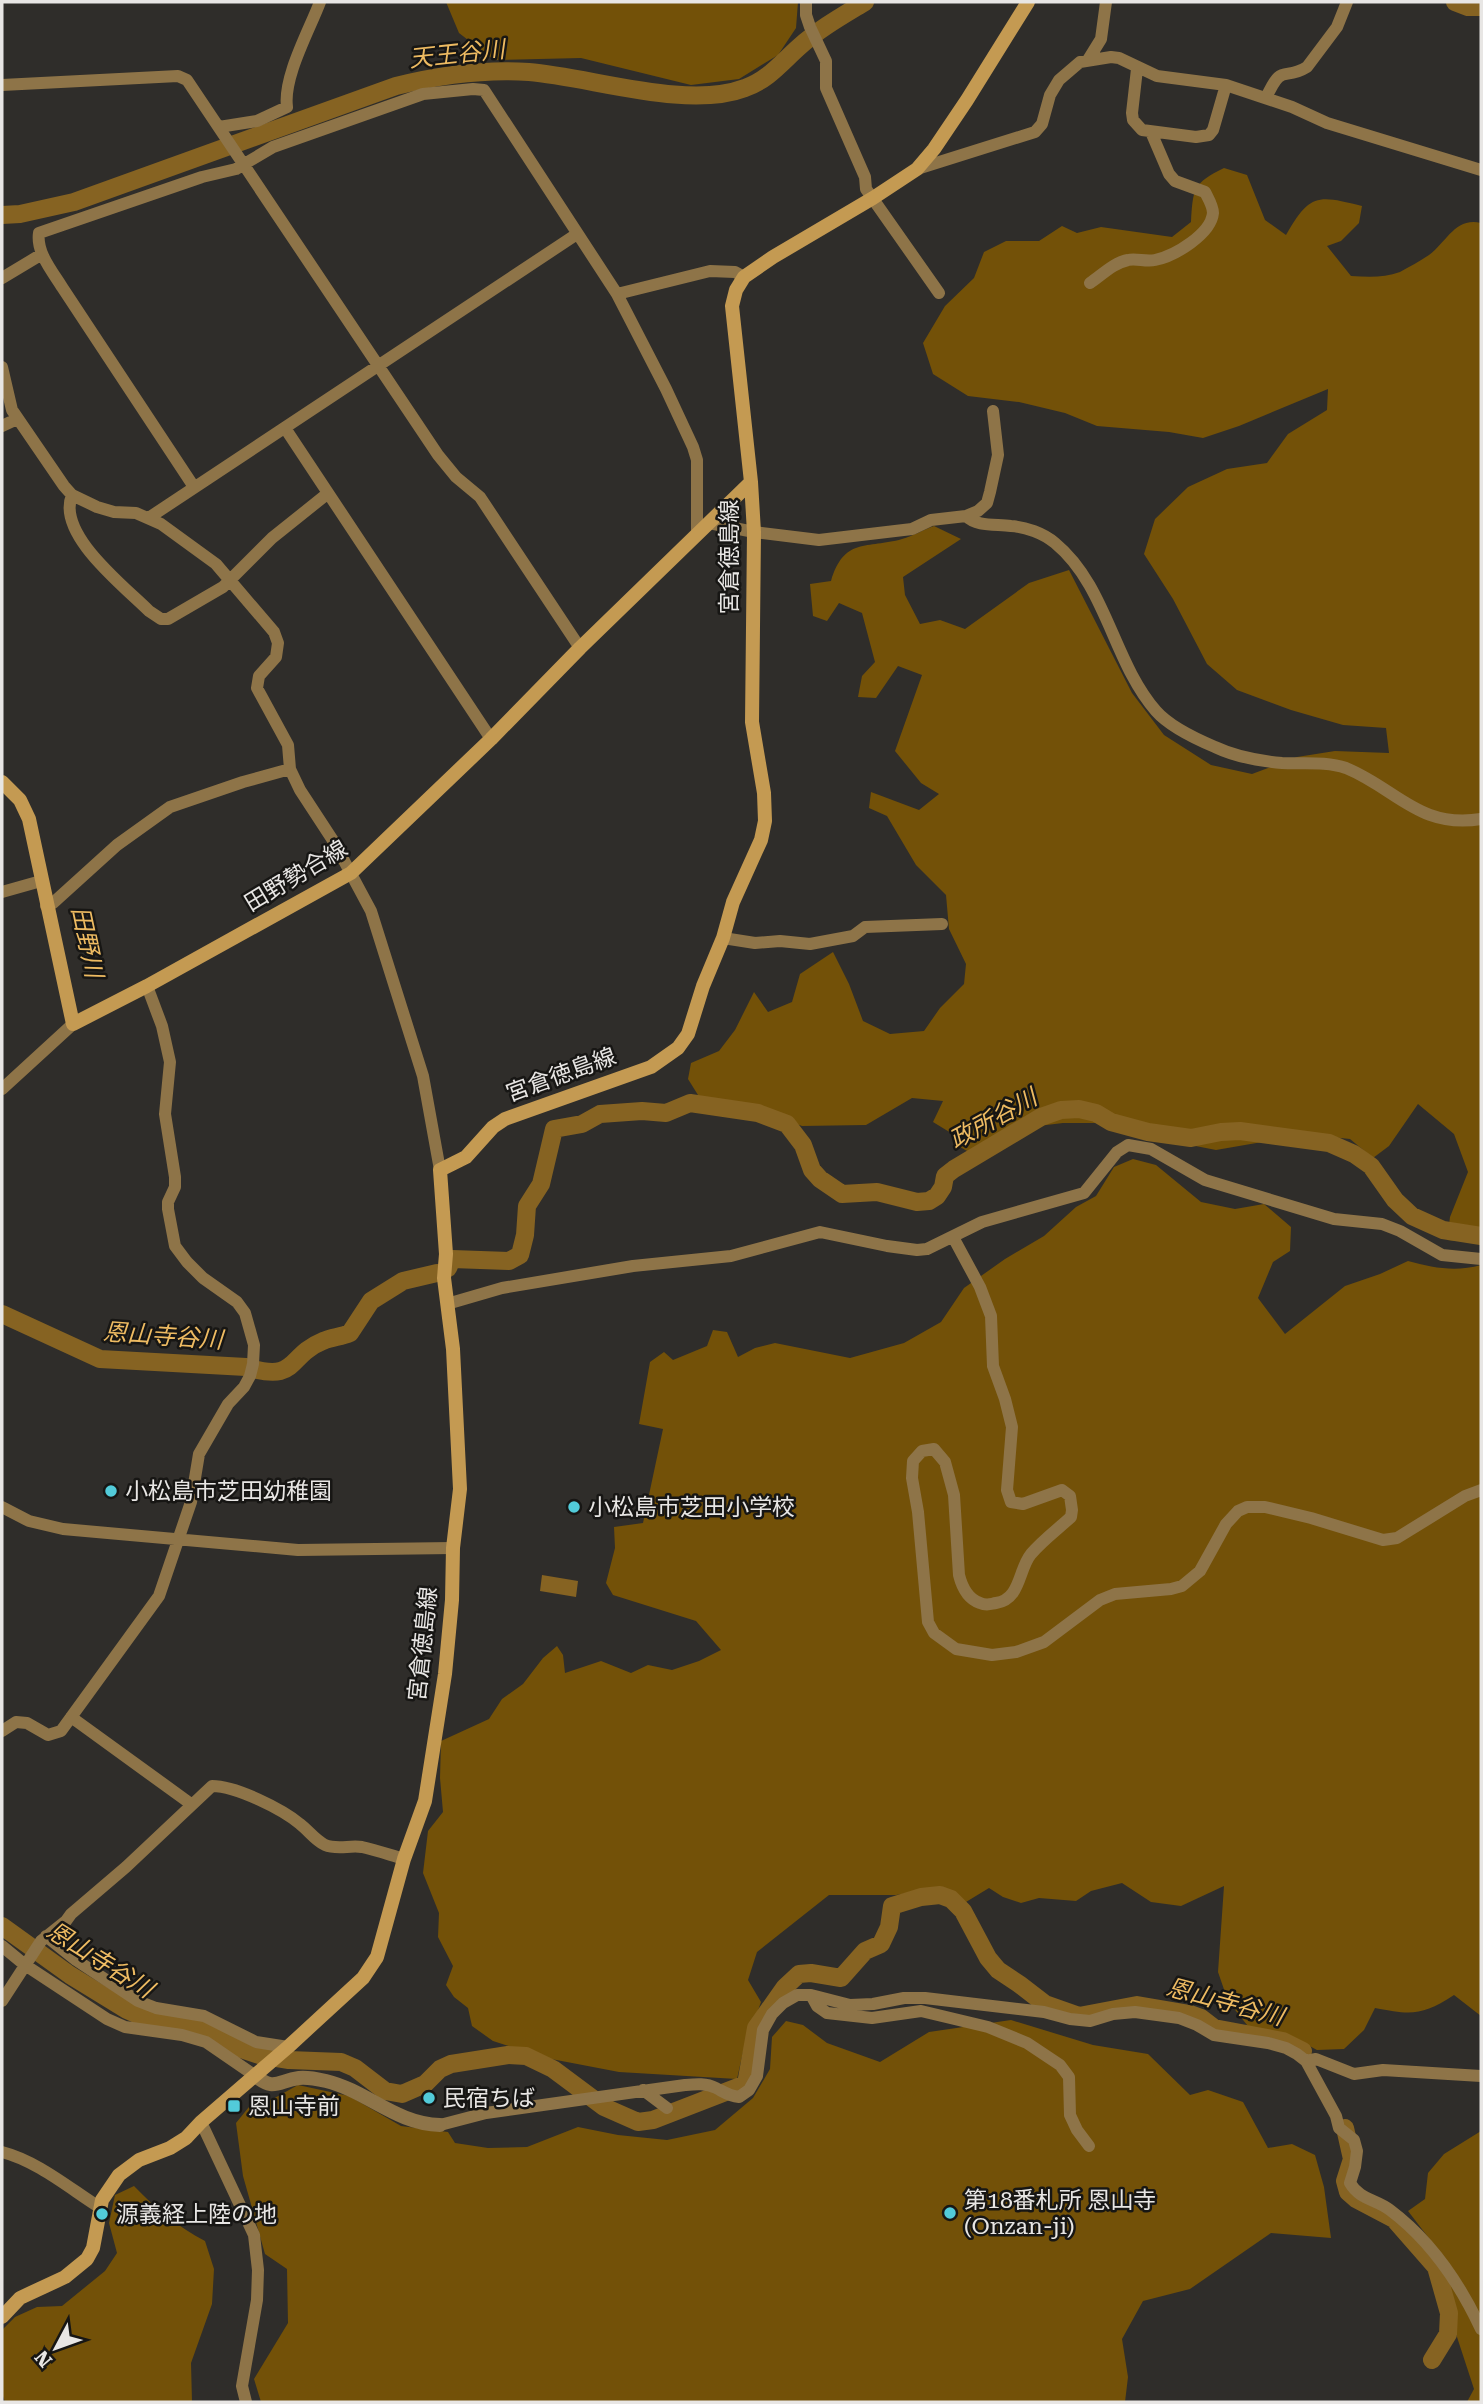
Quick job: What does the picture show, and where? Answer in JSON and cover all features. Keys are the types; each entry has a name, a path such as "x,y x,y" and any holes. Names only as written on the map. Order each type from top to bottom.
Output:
{"main road":[{"path":"744,277 917,169 967,100 1028,2"},
{"name":"宮倉徳島線","path":"2,2317 20,2298 65,2277 87,2259 93,2248 99,2207 119,2175 139,2160 178,2143 285,2049 373,1966 404,1858 425,1801 446,1674 453,1548 460,1489 458,1423 444,1278 445,1235 440,1170 466,1157 505,1119 650,1067 678,1048 688,1034 703,986 723,938 733,902 757,852 765,821 764,793 752,722 754,533 751,482 732,306 736,290 744,277"},
{"name":"田野勢合線","path":"73,1024 351,873 751,482"},
{"path":"2,782 20,800 29,819 73,1024"}],"street":[{"path":"221,129 257,121 287,107 286,97 293,70 320,2"},
{"path":"806,2 806,15 826,61 826,88 865,177 866,189 939,293"},
{"path":"1088,60 1101,39 1107,2"},
{"path":"1266,98 1279,75 1301,71 1307,67 1338,27 1347,2"},
{"path":"917,169 1035,132 1042,124 1050,95 1059,79 1080,62 1119,58 1137,69 1157,76 1226,85 1327,123 1481,170"},
{"path":"1137,69 1132,113 1138,127 1151,132 1196,137 1209,135 1213,130 1226,85"},
{"path":"2,85 178,76 187,80 438,455 456,477 480,497 580,648"},
{"path":"194,487 62,287 42,254 39,233 243,163 273,147 423,94 484,90 617,294 693,447 696,460 697,534"},
{"path":"1090,283 1114,265 1130,259 1154,261 1181,249 1205,232 1213,212 1205,192 1182,185 1169,174 1151,132"},
{"path":"150,517 577,234"},
{"path":"2,278 42,254"},
{"path":"617,294 710,271 734,272 744,277"},
{"path":"2,367 12,410 72,495 114,512 150,517 216,564 274,632 278,643 276,657 259,676 257,688 288,745 290,769 371,911 423,1076 440,1170"},
{"path":"709,523 754,533 819,540 912,529 931,520 966,516 987,503 998,455 993,411"},
{"path":"2,426 17,419"},
{"path":"285,428 491,739"},
{"path":"72,495 69,513 80,540 149,611 161,619 168,619 223,587 272,538 327,494"},
{"path":"966,516 973,523 1033,530 1055,543 1082,574 1138,685 1157,713 1177,727 1216,748 1242,757 1344,768 1399,801 1434,818 1464,822 1481,819"},
{"path":"49,905 117,845 170,807 290,769"},
{"path":"2,892 41,881"},
{"path":"723,938 755,943 780,941 810,944 853,936 865,927 942,924"},
{"path":"2,1731 16,1722 27,1723 48,1735 61,1731 154,1605 191,1502 199,1454 221,1413 244,1387 252,1368 254,1345 245,1313 237,1302 203,1278 175,1246 168,1202 175,1187 175,1177 165,1114 170,1062 162,1026 147,986"},
{"path":"2,1089 73,1024"},
{"path":"447,1304 502,1288 633,1266 731,1256 820,1232 917,1250 927,1249 982,1222 1084,1193 1117,1152 1128,1145 1151,1149 1205,1180 1334,1219 1382,1223 1442,1255 1481,1259"},
{"path":"953,1237 980,1287 991,1316 993,1366 1012,1427 1007,1490 1011,1502 1023,1504 1062,1490 1070,1496 1072,1510 1071,1517 1032,1552 1025,1562 1017,1587 1005,1602 985,1605 975,1601 962,1587 955,1505 945,1462 934,1449 922,1451 913,1461 912,1478 922,1548 928,1622 934,1633 956,1649 992,1656 1016,1652 1044,1642 1100,1600 1115,1594 1171,1590 1182,1586 1200,1571 1226,1524 1238,1511 1247,1507 1265,1507 1311,1518 1383,1540 1397,1538 1465,1496 1481,1490"},
{"path":"2,1507 47,1526 298,1550 453,1548"},
{"path":"71,1717 191,1804"},
{"path":"2,2001 43,1938 66,1921 212,1786 248,1795 299,1823 322,1843 333,1847 364,1847 404,1858"},
{"path":"43,1938 138,2001 156,2008 204,2016 256,2042 285,2049"},
{"path":"2,1947 107,2019 125,2027 183,2035 206,2042 259,2071 261,2081 275,2086 299,2078 313,2078 338,2084 360,2093 386,2111 422,2125 440,2125 486,2113 643,2090 702,2084 739,2097 749,2090 757,2076 763,2030 772,2014 783,2003 797,1995 811,1995 850,2005 925,1998 1044,2012 1090,2021 1113,2014 1135,2012 1179,2018 1214,2035 1286,2048 1306,2061 1336,2116 1339,2128 1354,2140 1357,2151 1350,2183 1354,2190 1387,2208 1428,2246 1451,2275 1481,2329"},
{"path":"811,1995 817,2006 827,2013 872,2018 921,2011 988,2027 1027,2043 1060,2065 1069,2077 1070,2116 1089,2147"},
{"path":"1306,2061 1316,2059 1354,2074 1383,2070 1481,2076"},
{"path":"643,2090 667,2108"},
{"path":"201,2122 254,2235 258,2270 257,2300 242,2386 246,2402"},
{"path":"2,2152 39,2169 99,2207"}],"shaded area":[{"path":"446,2 798,2 796,28 778,55 739,79 691,85 581,58 494,60 459,33"},
{"path":"1224,168 1247,175 1265,220 1286,235 1302,211 1316,201 1335,200 1362,206 1359,223 1341,241 1327,246 1351,276 1370,277 1400,272 1429,255 1458,227 1472,222 1481,223 1481,1243 1447,1240 1450,1217 1468,1172 1454,1134 1418,1104 1389,1146 1373,1158 1350,1139 1312,1135 1216,1150 1170,1141 1143,1123 1063,1123 1030,1127 983,1160 960,1147 951,1133 933,1122 943,1101 912,1098 866,1125 802,1126 759,1110 703,1103 688,1079 691,1063 719,1051 735,1030 754,992 768,1012 792,1002 800,974 833,952 863,1021 890,1034 924,1031 940,1008 964,984 966,964 949,929 946,895 916,865 887,816 869,808 871,792 919,810 939,794 921,783 895,751 922,675 898,666 876,698 858,697 862,676 875,662 862,613 839,603 827,621 813,616 810,584 831,581 843,557 858,547 902,539 934,526 961,539 903,577 905,595 920,624 940,620 965,629 1029,583 1069,570 1132,693 1164,735 1211,765 1252,774 1297,757 1335,751 1389,753 1386,728 1343,725 1237,690 1207,664 1173,599 1144,554 1155,519 1188,487 1227,469 1267,463 1288,434 1327,410 1328,389 1203,438 1169,432 1097,426 1065,413 1019,402 968,396 933,374 923,343 945,306 974,278 984,252 1006,241 1039,241 1062,226 1077,233 1101,227 1172,237 1191,222 1194,194 1200,183"},
{"path":"1133,1159 1156,1165 1201,1202 1235,1209 1264,1204 1291,1227 1290,1251 1273,1262 1258,1298 1285,1334 1345,1286 1408,1261 1444,1268 1481,1265 1481,2016 1454,1995 1433,2007 1416,2012 1375,2008 1364,2030 1344,2049 1317,2050 1285,2033 1251,2030 1228,2001 1218,1972 1224,1886 1181,1906 1151,1902 1122,1883 1091,1891 1076,1901 1039,1898 1021,1903 1003,1897 989,1888 966,1902 937,1888 896,1895 829,1895 757,1952 748,1980 761,2002 743,2052 737,2079 619,2072 546,2058 493,2041 472,2026 468,2008 454,1997 446,1985 453,1966 438,1937 439,1913 423,1873 428,1831 443,1812 441,1741 489,1719 502,1699 523,1684 543,1658 557,1646 563,1655 565,1673 601,1661 631,1673 648,1665 672,1670 721,1650 696,1621 613,1595 606,1583 615,1548 614,1527 643,1523 663,1429 639,1424 650,1362 664,1352 673,1360 707,1346 713,1330 727,1332 738,1357 755,1348 775,1343 850,1358 904,1343 941,1322 964,1288 1044,1236 1076,1207 1096,1196 1114,1167"},
{"path":"542,1575 578,1581 576,1597 540,1591"},
{"path":"1011,2020 1093,2045 1148,2054 1190,2095 1208,2090 1243,2102 1268,2148 1292,2144 1315,2155 1324,2187 1331,2238 1271,2233 1190,2289 1143,2301 1122,2339 1128,2377 1125,2402 261,2402 254,2379 288,2323 287,2269 265,2254 243,2176 236,2123 257,2097 271,2100 298,2085 349,2096 401,2126 448,2132 455,2143 488,2148 527,2147 578,2127 618,2135 667,2140 715,2130 753,2098 770,2069 772,2037 786,2021 803,2025 827,2043 880,2062 929,2032"},
{"path":"1481,2131 1481,2402 1467,2402 1474,2389 1457,2337 1456,2308 1438,2250 1408,2211 1425,2199 1428,2173 1444,2154"},
{"path":"134,2186 185,2230 205,2241 214,2269 212,2304 191,2363 192,2402 5,2402 2,2393 2,2330 15,2317 37,2307 62,2306 105,2271 117,2253 109,2223 115,2195"}],"waterway":[{"name":"天王谷川","path":"2,215 20,214 74,202 396,86 446,76 495,71 529,72 668,94 722,94 745,88 761,80 815,34 865,2"},
{"name":"天王谷川","path":"1455,2 1468,7 1481,7"},
{"name":"政所谷川","path":"448,1268 452,1259 509,1261 520,1255 525,1235 527,1206 541,1184 554,1129 582,1124 600,1114 642,1111 666,1113 690,1103 758,1113 787,1124 803,1145 812,1170 842,1194 877,1192 917,1202 929,1201 937,1196 943,1187 945,1176 954,1169 1041,1117 1061,1110 1079,1109 1096,1113 1111,1122 1148,1132 1191,1138 1240,1131 1329,1143 1354,1154 1371,1166 1395,1200 1412,1216 1443,1230 1481,1236"},
{"name":"恩山寺谷川","path":"2,1314 100,1359 246,1367 275,1372 290,1366 311,1347 350,1333 371,1301 403,1281 437,1273"},
{"name":"恩山寺谷川","path":"2,1926 70,1975 127,2010 145,2018 199,2025 241,2049 259,2055 289,2060 341,2062 355,2068 385,2091 402,2094 425,2084 440,2069 451,2064 508,2055 526,2056 553,2069 604,2107 638,2122 653,2120 746,2084 756,2028 785,1987 799,1974 811,1973 841,1978 865,1951 881,1944 889,1927 892,1906 921,1897 940,1895 951,1899 963,1911 988,1958 998,1970 1045,2004 1079,2016 1137,2005 1190,2014 1214,2028 1283,2041 1303,2051"},
{"name":"恩山寺谷川","path":"1345,2128 1352,2159 1345,2181 1348,2192 1394,2219 1436,2267 1449,2313 1448,2334 1432,2360"}],"place":[{"name":"小松島市芝田幼稚園","path":"111,1491"},
{"name":"小松島市芝田小学校","path":"574,1507"},
{"name":"民宿ちば","path":"429,2098"},
{"name":"恩山寺前","path":"234,2106"},
{"name":"第18番札所 恩山寺 (Onzan-ji)","path":"950,2213"},
{"name":"源義経上陸の地","path":"102,2214"}],"water label":[{"name":"田野川","path":"87,942"}]}
